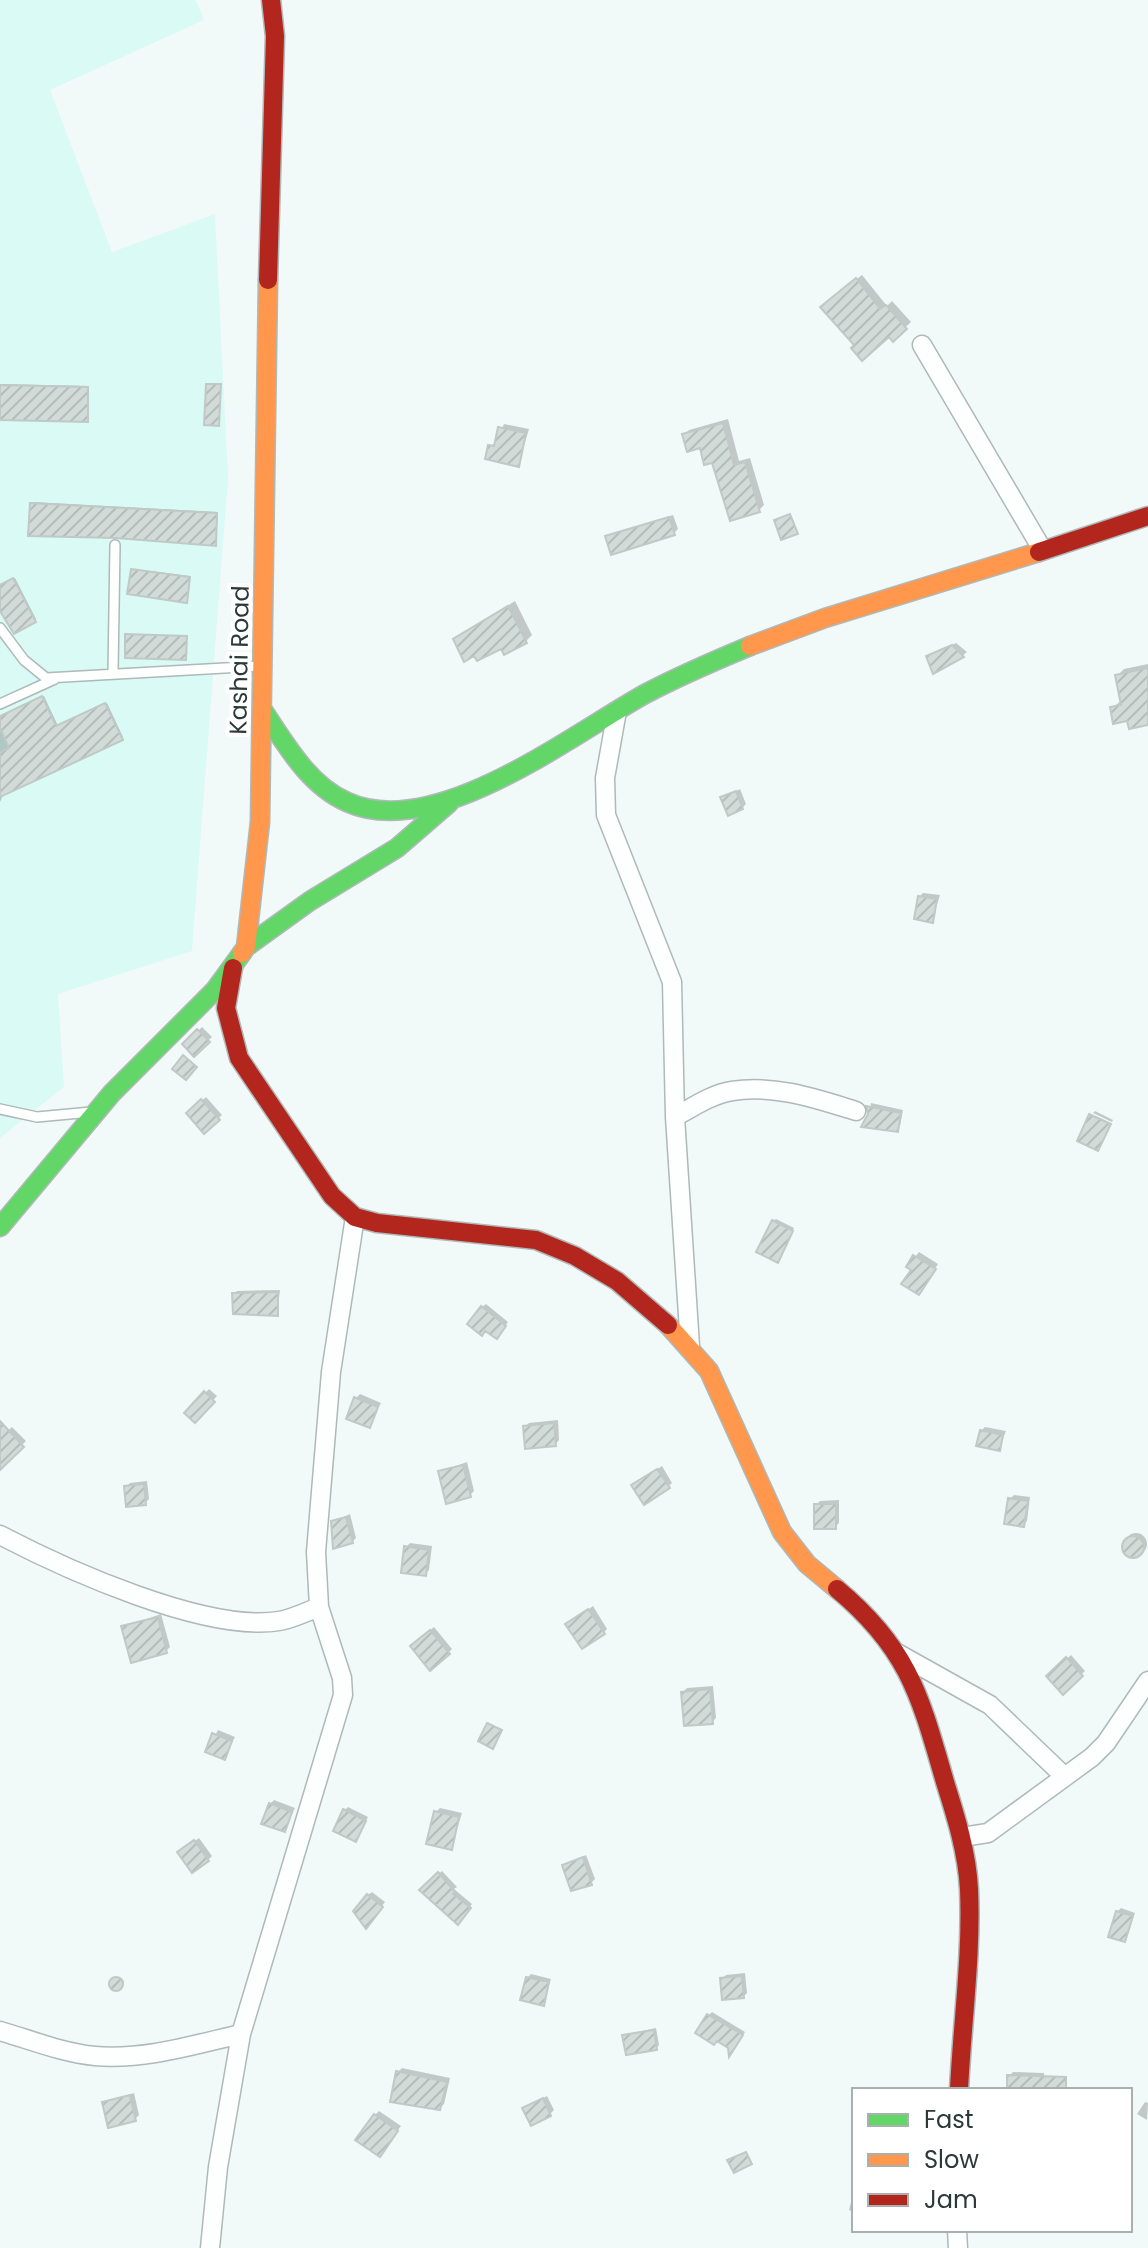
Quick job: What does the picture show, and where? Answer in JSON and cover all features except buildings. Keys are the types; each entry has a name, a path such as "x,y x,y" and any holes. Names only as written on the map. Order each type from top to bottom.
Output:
{"street":[{"name":"Kashai Road","path":"0,1227 95,1112 233,968 246,947 260,822 270,131 275,36 271,0"},
{"path":"922,345 1042,549"},
{"path":"262,709 308,776 330,794 353,806 383,812 407,811 459,794 512,771 674,680 790,630 1148,516"},
{"path":"617,711 605,778 606,815 672,982 675,1117 690,1346"},
{"path":"246,947 310,901 397,848 459,794"},
{"path":"233,968 226,1008 239,1058 326,1188 355,1217 536,1240 575,1256 617,1281 690,1346 724,1398 758,1485 782,1532 807,1564 863,1611 897,1653 918,1690 962,1837 969,1889 959,2088"},
{"path":"675,1117 714,1096 760,1090 803,1095 856,1111"},
{"path":"210,2248 218,2167 241,2034 341,1705 342,1678 319,1607 316,1552 331,1372 355,1217"},
{"path":"0,1535 74,1569 200,1614 240,1622 279,1621 319,1607"},
{"path":"897,1653 990,1705 1063,1775"},
{"path":"962,1837 988,1833 1106,1743 1148,1681"},
{"path":"0,2031 93,2056 157,2054 241,2034"}],"lane":[{"path":"113,672 115,545"},
{"path":"0,628 30,666 46,678 264,666"},
{"path":"0,704 56,679"},
{"path":"0,1109 37,1117 95,1112"}],"shaded area":[{"path":"0,0 196,0 204,20 50,90 112,252 215,214 228,478 192,951 58,994 64,1087 0,1138"}],"traffic: fast":[{"path":"262,709 298,762 333,795 382,811 420,808 460,796 501,778 645,694 750,646"},
{"path":"246,947 310,901 397,848 449,803"},
{"path":"0,1227 112,1093 215,990 242,953"}],"traffic: slow":[{"path":"242,953 246,947 260,822 268,280"},
{"path":"750,646 825,618 1039,552"},
{"path":"668,1325 709,1371 782,1532 807,1564 837,1589"}],"traffic: jam":[{"path":"268,280 275,36 271,0"},
{"path":"1039,552 1148,516"},
{"path":"233,968 226,1008 239,1058 332,1196 355,1217 377,1223 536,1240 575,1256 617,1281 668,1325"},
{"path":"837,1589 881,1632 909,1676 928,1724 960,1835 968,1875 970,1914 959,2088"}]}
